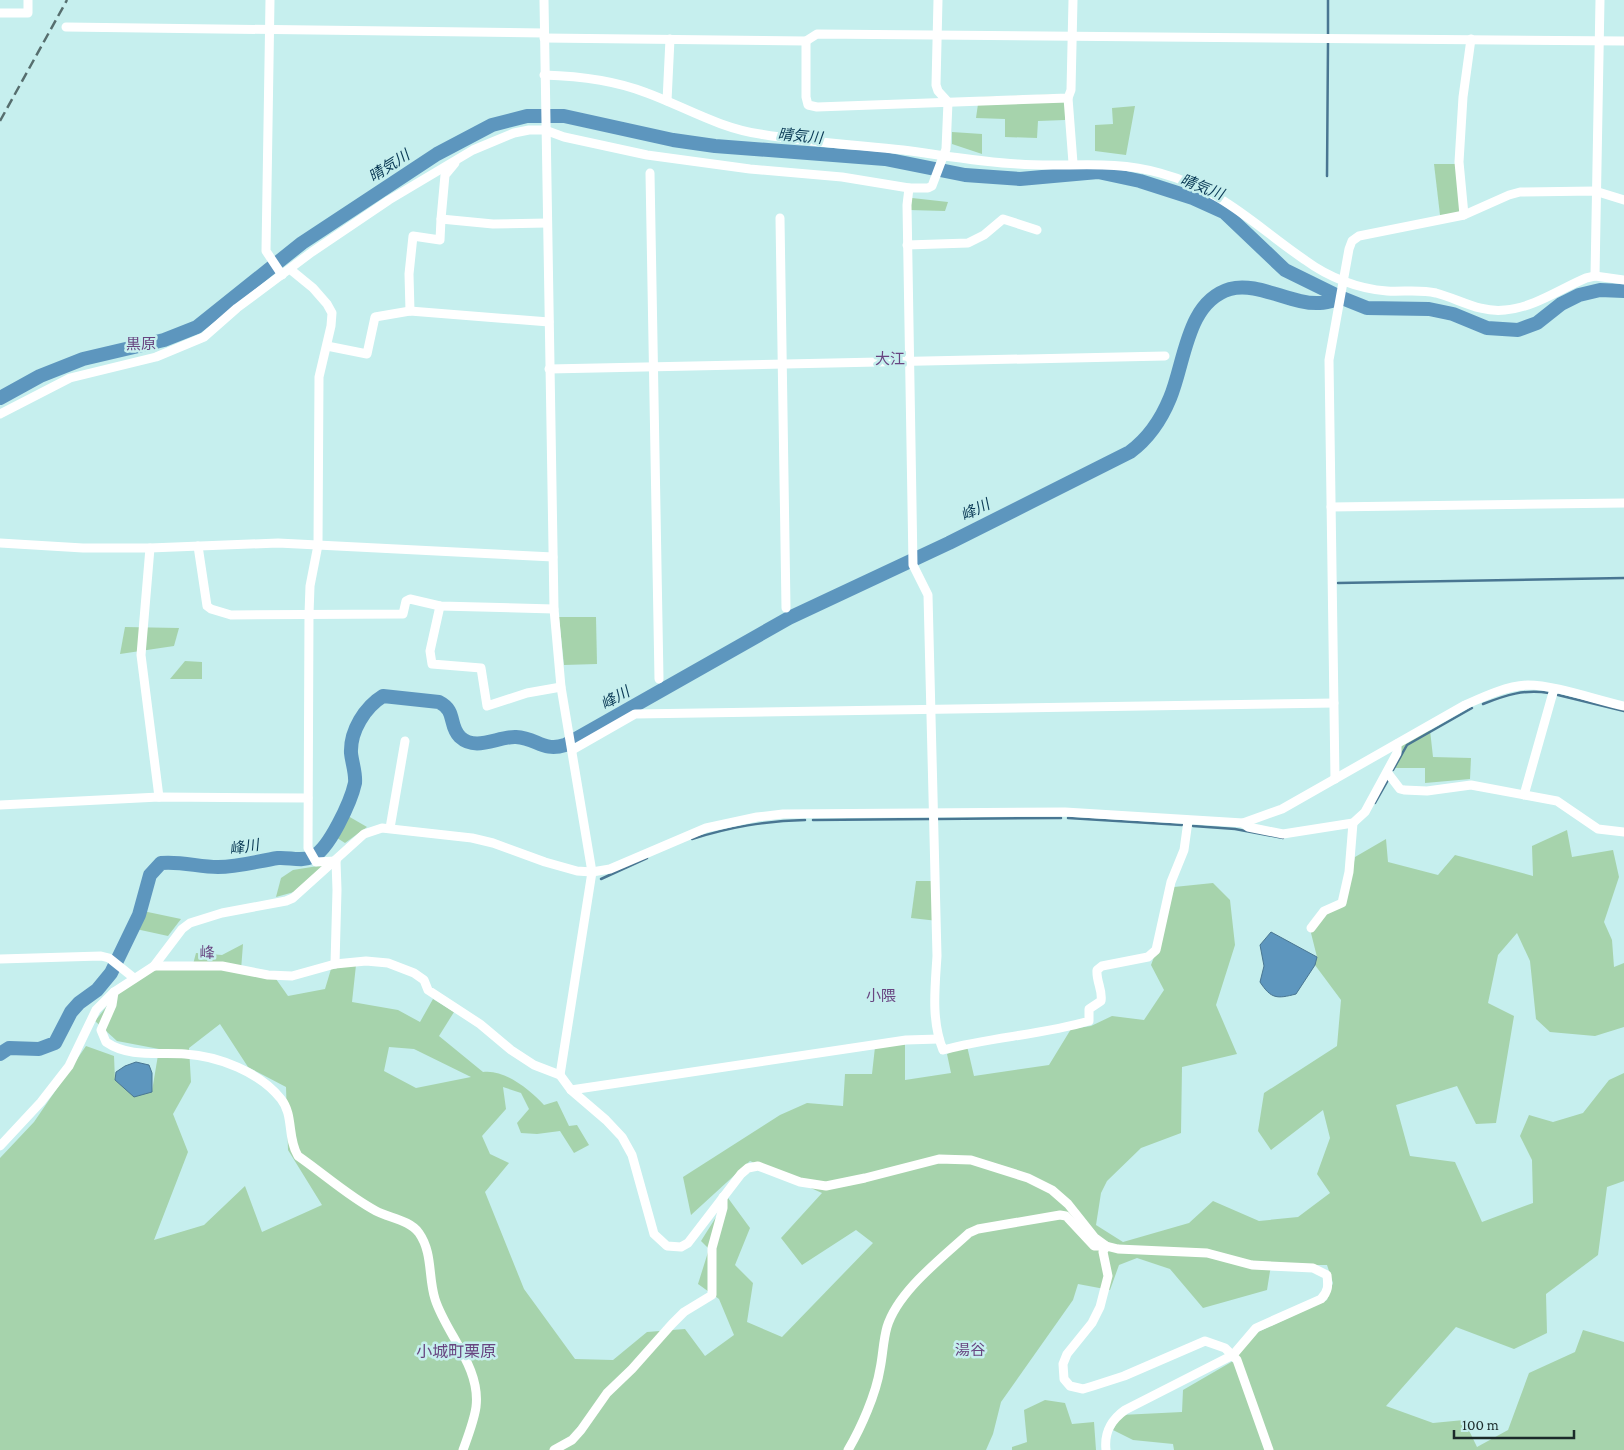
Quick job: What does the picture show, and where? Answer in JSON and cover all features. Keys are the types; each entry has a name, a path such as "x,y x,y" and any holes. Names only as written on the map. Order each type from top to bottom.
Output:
{"street":[{"path":"0,13 28,13 28,0"},
{"path":"270,0 267,254 281,273"},
{"path":"544,0 554,608 561,687 592,872 560,1076"},
{"path":"0,414 70,378 156,357 204,337 281,273 291,270 312,252 389,200 458,159 495,140 514,133 529,130 545,130 564,137 648,155 750,169 842,177 909,188 928,188 932,186 946,149 948,102 936,86 938,0"},
{"path":"1073,0 1071,90 1068,98 1073,163"},
{"path":"1595,276 1600,0"},
{"path":"66,27 806,41 817,34 1624,41"},
{"path":"667,101 670,39"},
{"path":"1464,215 1459,162 1463,97 1471,40"},
{"path":"806,41 806,97 808,105 817,107 1068,98"},
{"path":"544,75 597,80 628,87 739,130 942,159 1023,165 1073,163 1128,166 1182,180 1232,205 1304,260 1344,283 1365,288 1387,291 1425,291 1475,307 1503,311 1529,304 1571,284 1595,276 1624,280"},
{"path":"410,311 409,274 413,236 440,240 445,176 458,159"},
{"path":"650,173 659,679"},
{"path":"909,188 906,205 913,565 928,595 937,956 934,1003 939,1039 943,1050 978,1041 1029,1034 1088,1021 1089,1009 1101,1001 1102,995 1096,979 1097,970 1102,966 1148,958 1156,950 1171,882 1184,850 1188,821"},
{"path":"1335,779 1329,360 1349,249 1352,242 1359,236 1464,215 1509,194 1520,192 1596,191 1624,200"},
{"path":"780,218 786,608"},
{"path":"442,219 493,224 547,223"},
{"path":"907,245 968,243 984,235 1003,219 1037,230"},
{"path":"291,270 313,288 332,313 327,346 319,377 318,545 310,586 309,614 308,798 310,854 316,862 336,861"},
{"path":"327,346 367,354 375,317 410,311 549,322"},
{"path":"549,369 909,363 1164,356"},
{"path":"1331,507 1624,503"},
{"path":"0,543 83,548 150,548 278,543 552,557"},
{"path":"198,546 207,606 212,610 231,615 403,614 406,601 410,599 440,606 554,608"},
{"path":"150,548 141,655 159,797"},
{"path":"440,606 430,651 432,664 480,668 488,706 527,692 561,687"},
{"path":"0,1146 54,1086 78,1050 96,1010 114,992 154,966 182,929 190,923 222,912 286,901 300,893 364,834 390,828 472,838 561,866 592,872 610,868 706,828 757,817 783,814 1065,812 1243,823 1282,809 1465,705 1488,695 1527,685 1554,689 1624,706"},
{"path":"1524,795 1554,689"},
{"path":"572,750 636,714 1334,703"},
{"path":"390,828 404,741"},
{"path":"1243,823 1248,827 1262,831 1283,834 1353,823 1365,812 1397,753 1397,744"},
{"path":"1387,772 1400,789 1404,790 1427,790 1471,785 1557,801 1598,829 1608,832 1624,832"},
{"path":"0,805 159,797 308,798"},
{"path":"1311,928 1324,911 1342,903 1349,872 1353,823"},
{"path":"335,964 338,890 336,861"},
{"path":"0,959 101,956 109,958 119,968 134,978"},
{"path":"154,966 222,966 286,976 348,961 376,962 414,973 424,980 428,990 480,1024 511,1050 534,1065 560,1076 571,1090 606,1120 622,1137 632,1154 654,1234 660,1242 673,1247 688,1243 741,1174 748,1168 758,1166 800,1182 826,1186 865,1178 927,1161 960,1158 981,1162 1028,1178 1052,1190 1068,1204 1095,1238 1106,1246"},
{"path":"114,992 112,1005 101,1030 106,1042 125,1051 200,1056 225,1063 260,1080 283,1101 289,1118 292,1147 298,1156 362,1203 385,1216 408,1224 419,1233 430,1259 435,1298 468,1366 476,1388 476,1408 463,1450"},
{"path":"571,1090 906,1040 939,1039"},
{"path":"554,1450 572,1440 600,1402 632,1370 684,1312 712,1295 712,1248 723,1208 723,1197"},
{"path":"848,1450 861,1427 876,1385 887,1326 892,1316 918,1279 969,1233 978,1229 1060,1214 1066,1216 1094,1246 1118,1249 1207,1253 1252,1265 1313,1268 1327,1275 1329,1286 1326,1294 1321,1299 1256,1328 1233,1355 1125,1410 1114,1418 1108,1430 1106,1450"},
{"path":"1106,1246 1103,1252 1108,1276 1100,1307 1092,1323 1067,1354 1063,1364 1064,1379 1070,1386 1083,1389 1124,1376 1204,1341 1226,1348 1237,1360 1269,1450"}],"green space":[{"path":"1065,94 1065,120 1038,121 1037,138 1005,137 1005,119 976,118 979,97"},
{"path":"1135,106 1126,155 1095,151 1095,125 1113,124 1112,108"},
{"path":"952,132 982,134 982,154 952,144"},
{"path":"1434,164 1457,164 1461,214 1440,215"},
{"path":"912,198 948,202 945,211 909,210"},
{"path":"559,617 596,617 597,664 564,665"},
{"path":"125,627 179,628 174,646 120,654"},
{"path":"185,661 202,662 202,679 170,679"},
{"path":"1430,730 1433,757 1471,758 1470,779 1425,783 1425,768 1388,768 1396,748"},
{"path":"348,816 367,827 345,843 334,836"},
{"path":"1567,830 1572,857 1613,850 1619,877 1604,922 1612,940 1614,967 1624,963 1624,1027 1595,1036 1550,1032 1536,1019 1530,961 1517,933 1498,955 1488,1003 1514,1016 1496,1123 1476,1124 1457,1086 1396,1105 1410,1156 1455,1162 1482,1222 1533,1203 1532,1160 1520,1136 1529,1115 1553,1122 1583,1113 1609,1080 1624,1073 1624,1181 1607,1187 1598,1255 1546,1294 1547,1333 1514,1349 1456,1327 1386,1406 1433,1423 1464,1420 1477,1447 1508,1430 1529,1373 1575,1352 1583,1330 1624,1342 1624,1450 1174,1450 1173,1444 1133,1440 1113,1430 1121,1415 1182,1412 1183,1390 1233,1361 1256,1333 1327,1300 1333,1283 1327,1265 1271,1265 1267,1290 1203,1308 1170,1269 1137,1258 1119,1265 1110,1290 1078,1284 1073,1300 1001,1402 993,1434 986,1450 0,1450 0,1158 34,1122 86,1046 114,1056 115,1080 152,1091 159,1049 117,1041 95,1021 119,991 156,969 192,968 196,953 222,955 243,944 241,970 276,979 288,996 325,989 331,969 356,965 352,1002 398,1010 420,1022 433,999 454,1012 439,1036 483,1072 491,1072 508,1077 532,1093 544,1105 557,1101 569,1126 577,1125 589,1145 574,1153 560,1131 537,1134 521,1133 517,1123 529,1109 521,1093 503,1087 506,1109 482,1136 490,1154 509,1163 485,1192 524,1289 575,1359 613,1360 647,1332 685,1329 705,1356 734,1335 719,1299 698,1284 709,1249 701,1241 728,1198 750,1228 735,1265 753,1283 747,1322 782,1337 873,1243 856,1230 802,1265 781,1238 822,1193 750,1161 691,1215 683,1177 780,1115 807,1103 843,1106 845,1074 872,1074 875,1047 905,1043 905,1080 951,1073 947,1054 967,1046 974,1076 1049,1065 1071,1029 1091,1026 1112,1016 1144,1020 1164,990 1151,965 1163,933 1174,887 1213,883 1230,900 1235,945 1216,1005 1237,1054 1182,1067 1181,1133 1141,1148 1107,1181 1101,1193 1096,1225 1123,1242 1189,1223 1213,1201 1259,1221 1298,1217 1330,1193 1317,1174 1330,1138 1323,1110 1271,1150 1258,1131 1264,1093 1337,1046 1341,1000 1315,965 1317,957 1309,925 1346,900 1355,857 1386,839 1388,862 1438,875 1455,855 1533,876 1532,846","holes":["220,1024 248,1067 286,1087 288,1150 322,1205 262,1232 245,1186 204,1225 154,1240 188,1152 173,1114 191,1082 189,1048","389,1047 414,1049 471,1077 416,1088 384,1071"]},
{"path":"324,865 294,892 276,897 281,878 293,870"},
{"path":"916,881 936,881 938,921 911,918"},
{"path":"143,911 181,919 168,936 136,929"},
{"path":"1045,1400 1065,1403 1072,1424 1094,1422 1096,1450 1012,1450 1012,1447 1027,1442 1024,1410"}],"water":[{"path":"1271,932 1317,957 1315,965 1296,994 1284,997 1271,995 1260,982 1264,966 1260,945"},
{"path":"136,1062 149,1065 152,1073 152,1092 134,1097 115,1080 116,1072"}],"waterway":[{"path":"1328,0 1328,36"},
{"path":"1327,176 1328,42"},
{"name":"晴気川","path":"0,398 40,376 83,359 164,340 197,327 302,243 437,154 492,125 527,116 564,116 673,140 715,146 885,159 965,175 1020,179 1098,172 1140,181 1193,198 1224,212 1285,270 1342,298 1367,308 1429,309 1453,314 1487,328 1518,330 1537,323 1561,304 1579,295 1600,290 1624,291"},
{"name":"峰川","path":"0,1054 9,1048 39,1049 55,1043 71,1012 79,1003 97,990 111,973 139,915 150,875 161,863 226,867 278,858 304,859 319,853 332,835 353,791 355,779 351,745 356,728 370,706 383,696 439,702 448,710 454,728 460,737 473,743 516,737 551,747 565,745 789,618 949,543 1130,452 1149,435 1163,414 1175,384 1189,335 1204,307 1215,296 1230,289 1240,287 1263,290 1309,303 1320,303 1342,298"},
{"path":"1338,583 1624,578"},
{"path":"1483,704 1515,694 1531,692 1549,693"},
{"path":"1558,695 1624,711"},
{"path":"1393,770 1407,745 1472,708"},
{"path":"1375,803 1388,780"},
{"path":"937,819 1061,818"},
{"path":"1068,818 1182,825"},
{"path":"813,820 930,819"},
{"path":"692,839 748,825 805,820"},
{"path":"1193,826 1235,829 1283,838"},
{"path":"601,879 647,858"}],"railway":[{"path":"0,121 67,0"}],"district":[{"name":"黒原","path":"141,344"},
{"name":"大江","path":"890,359"},
{"name":"峰","path":"207,953"},
{"name":"小隈","path":"881,996"},
{"name":"湯谷","path":"970,1350"},
{"name":"小城町栗原","path":"456,1351"}]}
